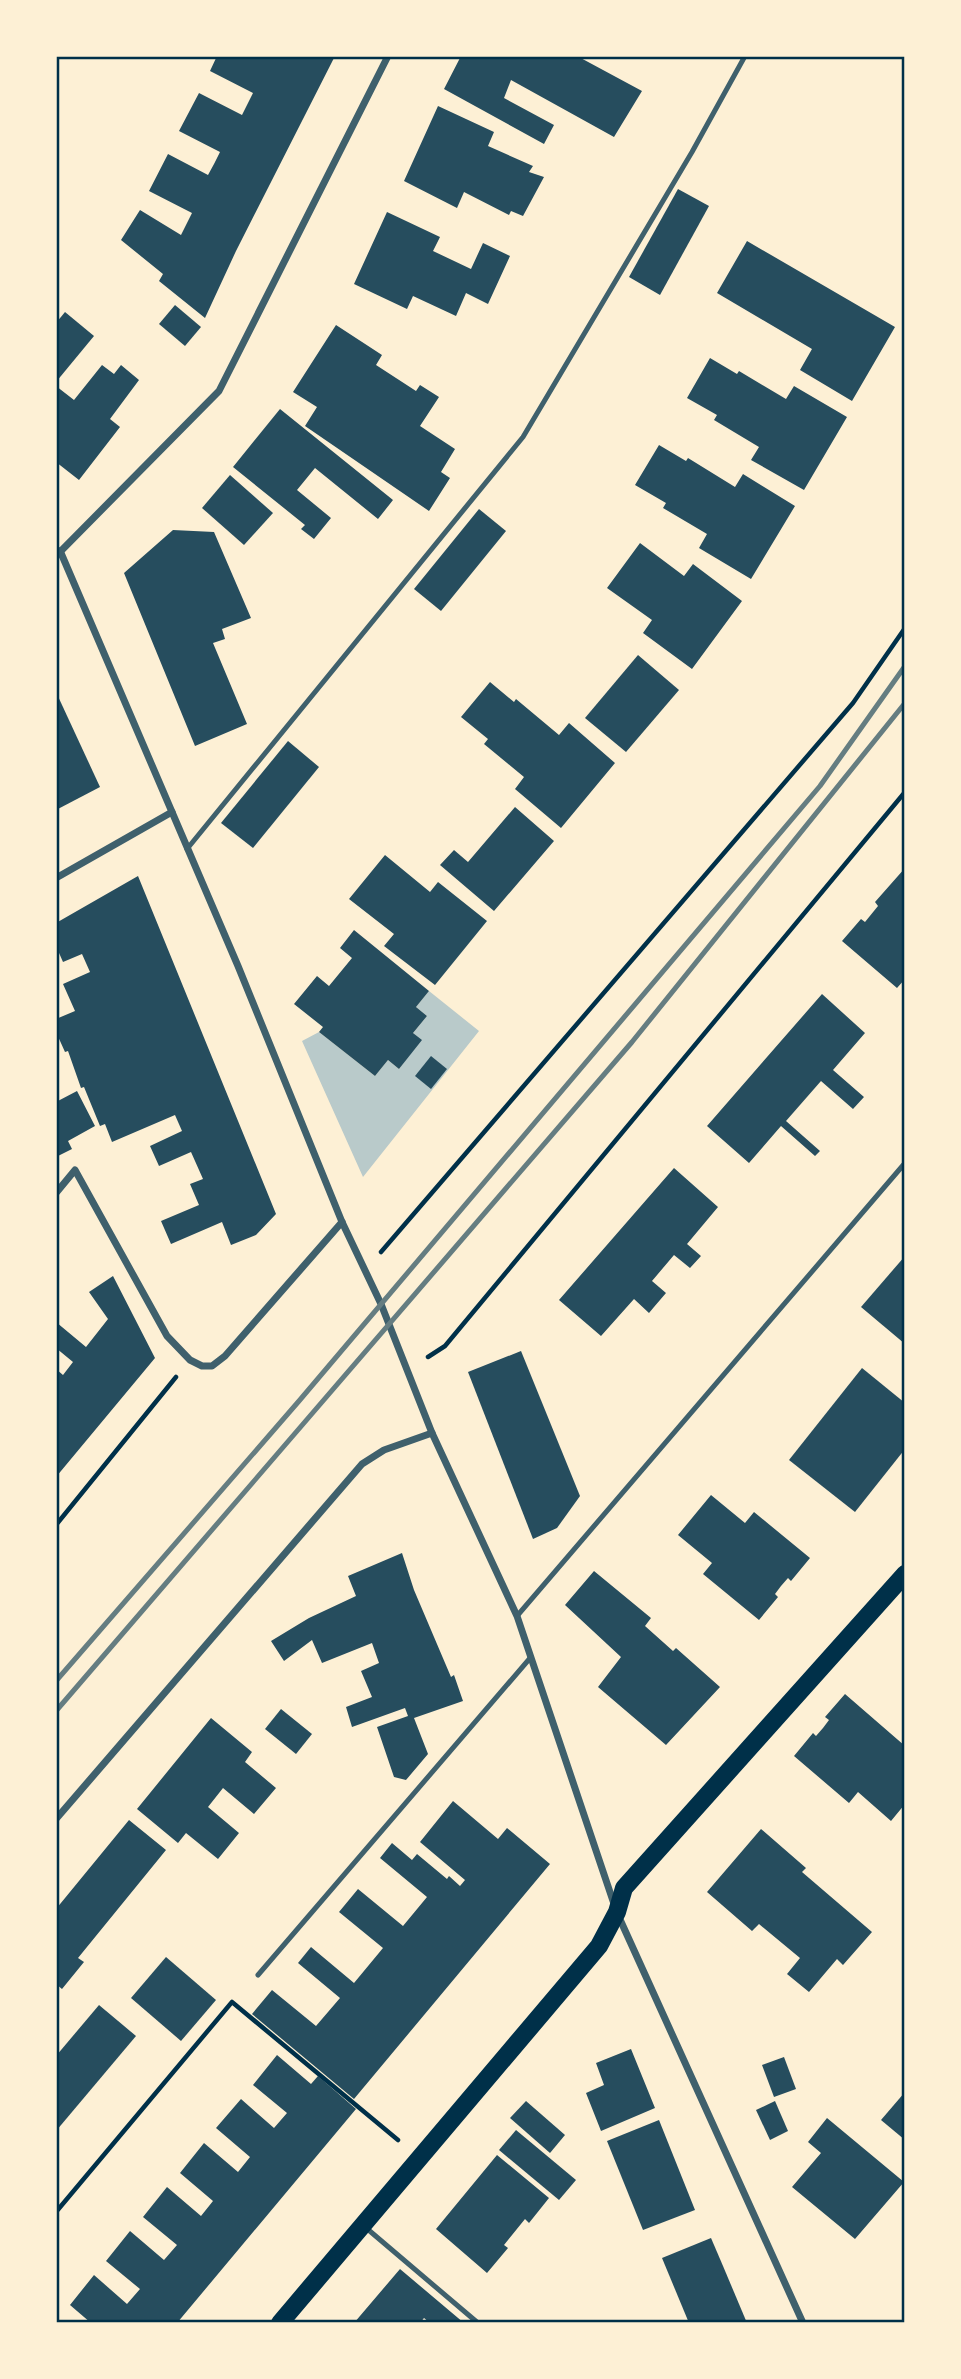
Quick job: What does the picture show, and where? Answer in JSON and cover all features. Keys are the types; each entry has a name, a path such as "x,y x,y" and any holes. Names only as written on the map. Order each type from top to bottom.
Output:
{"main road":[{"path":"280,2323 599,1946 617,1912 624,1888 905,1574"}],"street":[{"path":"388,56 219,391 58,552 238,966 342,1222 381,1304 432,1433 517,1616 617,1912 803,2323"},
{"path":"56,878 172,812"},
{"path":"56,1193 75,1170 167,1336 190,1360 202,1366 212,1366 225,1356 342,1222"},
{"path":"56,1819 362,1464 384,1450 432,1433"}],"lane":[{"path":"187,849 523,437 692,152 745,56"},
{"path":"517,1616 905,1163"},
{"path":"258,1975 531,1657"},
{"path":"363,2225 478,2323"}],"path":[{"path":"365,1270 853,703 905,628"},
{"path":"445,1346 905,792"},
{"path":"56,1525 190,1360"},
{"path":"56,2212 232,2002 420,2158"}],"shaded area":[{"path":"429,991 479,1031 363,1177 302,1041 319,1032 375,1076 388,1060 399,1069 421,1040 413,1033 427,1016 416,1007"}],"building":[{"path":"217,56 335,56 205,318 159,281 163,274 121,240 140,210 181,235 192,213 149,191 168,154 208,175 220,152 179,131 199,93 242,115 253,93 210,71"},
{"path":"461,56 577,56 642,91 614,137 511,80 504,98 554,125 544,144 444,89"},
{"path":"438,106 494,132 488,146 533,166 529,172 544,177 523,216 511,211 509,215 464,192 457,208 404,181"},
{"path":"678,189 709,206 660,295 629,277"},
{"path":"387,212 440,237 433,251 471,269 483,243 510,256 488,304 466,293 456,316 413,296 407,309 354,284"},
{"path":"747,241 895,327 852,401 800,370 812,349 717,293"},
{"path":"175,305 201,327 185,346 159,324"},
{"path":"65,312 94,336 56,382 56,323"},
{"path":"336,325 382,355 376,365 416,391 420,385 439,397 420,426 455,449 441,472 450,478 429,511 305,426 317,407 293,392"},
{"path":"710,358 737,374 739,371 786,399 794,386 847,417 804,490 751,460 759,447 714,420 717,415 687,398"},
{"path":"102,365 114,374 121,365 139,380 110,419 120,427 79,480 56,462 56,386 74,400"},
{"path":"280,409 393,500 378,519 315,468 297,490 331,518 314,539 301,529 305,525 233,467"},
{"path":"659,445 686,461 688,458 735,487 743,474 795,506 751,579 699,548 707,534 663,508 666,503 635,485"},
{"path":"230,475 273,513 244,545 202,508"},
{"path":"479,509 506,531 441,611 414,589"},
{"path":"173,530 214,532 251,618 222,629 225,639 213,643 247,724 195,746 124,573"},
{"path":"640,543 684,576 693,564 742,601 692,669 643,633 652,620 607,588"},
{"path":"638,655 679,690 626,752 585,718"},
{"path":"490,682 514,702 516,699 559,735 569,723 615,763 561,828 515,789 524,777 484,744 488,739 461,717"},
{"path":"56,692 100,787 56,810"},
{"path":"288,741 319,767 253,848 221,823"},
{"path":"515,807 554,841 494,911 440,865 454,850 468,862"},
{"path":"385,855 430,892 438,882 487,921 435,985 384,946 394,934 349,899"},
{"path":"905,868 905,979 897,988 842,941 861,919 865,922 878,906 875,902"},
{"path":"138,876 276,1214 256,1235 231,1245 222,1222 171,1244 161,1221 199,1205 190,1184 203,1179 191,1152 159,1166 150,1146 182,1131 175,1115 112,1142 105,1124 100,1126 84,1087 81,1088 68,1051 65,1052 56,1032 56,1019 75,1011 63,984 90,972 82,954 63,962 56,946 56,923"},
{"path":"354,930 429,991 416,1007 427,1016 413,1033 422,1040 399,1069 388,1060 375,1076 319,1032 323,1027 294,1004 317,976 329,986 352,958 340,948"},
{"path":"822,994 865,1033 833,1070 864,1097 853,1109 821,1081 786,1121 820,1151 815,1156 781,1126 749,1163 707,1126"},
{"path":"431,1056 447,1069 431,1089 415,1076"},
{"path":"77,1091 95,1126 68,1141 72,1149 56,1157 56,1102"},
{"path":"674,1168 718,1207 687,1244 701,1256 690,1268 674,1255 652,1281 666,1293 649,1313 634,1299 601,1336 559,1300"},
{"path":"905,1256 905,1344 861,1307"},
{"path":"113,1276 155,1358 56,1477 56,1369 63,1375 73,1362 56,1348 56,1322 86,1347 108,1319 89,1292"},
{"path":"521,1351 580,1496 557,1528 533,1539 468,1372"},
{"path":"862,1368 905,1403 905,1449 855,1512 789,1460"},
{"path":"711,1495 745,1523 754,1512 810,1558 791,1581 788,1578 781,1586 775,1594 778,1597 759,1620 703,1574 712,1563 678,1535"},
{"path":"402,1553 414,1590 451,1677 454,1675 463,1701 414,1718 428,1754 406,1780 394,1777 377,1727 408,1716 405,1708 352,1727 346,1707 372,1697 361,1671 379,1663 372,1643 322,1663 312,1640 284,1661 271,1641 309,1618 356,1596 348,1576"},
{"path":"594,1571 651,1618 645,1626 673,1651 676,1648 720,1687 666,1745 598,1687 621,1657 565,1605"},
{"path":"845,1694 905,1746 905,1804 891,1821 858,1792 849,1803 794,1756 813,1733 816,1736 823,1728 829,1720 825,1717"},
{"path":"281,1709 312,1734 296,1754 265,1729"},
{"path":"211,1718 252,1752 245,1762 276,1788 254,1814 223,1788 208,1807 239,1833 218,1859 186,1833 178,1843 137,1809"},
{"path":"453,1801 498,1839 507,1828 550,1864 354,2099 252,2014 272,1990 316,2026 340,1998 298,1963 311,1947 354,1983 383,1948 339,1912 358,1889 403,1926 427,1897 380,1858 392,1843 412,1860 417,1854 447,1879 449,1876 460,1886 465,1880 420,1842"},
{"path":"129,1820 166,1850 78,1958 84,1962 62,1989 56,1984 56,1909"},
{"path":"761,1829 806,1868 802,1872 872,1932 843,1965 837,1959 809,1992 787,1974 800,1958 759,1924 752,1931 707,1892"},
{"path":"166,1957 216,2000 181,2041 131,1998"},
{"path":"99,2005 136,2036 56,2131 56,2056"},
{"path":"631,2049 655,2108 601,2131 586,2093 604,2085 596,2063"},
{"path":"277,2055 311,2084 318,2076 356,2109 177,2323 91,2323 70,2305 94,2275 127,2304 140,2289 106,2261 130,2231 164,2260 177,2245 143,2217 167,2187 201,2216 213,2201 180,2173 204,2143 238,2172 250,2157 216,2128 241,2099 274,2128 287,2113 253,2085"},
{"path":"784,2057 796,2089 774,2097 762,2065"},
{"path":"905,2092 905,2140 881,2120"},
{"path":"526,2101 565,2135 550,2153 510,2118"},
{"path":"775,2101 788,2131 770,2140 756,2110"},
{"path":"827,2118 904,2182 855,2239 792,2187 821,2153 808,2142"},
{"path":"659,2120 695,2210 643,2230 607,2141"},
{"path":"516,2130 576,2180 559,2200 499,2150"},
{"path":"497,2155 549,2198 529,2223 525,2219 504,2245 508,2248 487,2273 436,2229"},
{"path":"711,2238 747,2323 689,2323 662,2258"},
{"path":"400,2269 464,2323 430,2323 424,2318 420,2323 354,2323"}],"railway":[{"path":"56,1681 299,1401 820,786 905,666"},
{"path":"56,1711 632,1042 905,703"}]}
